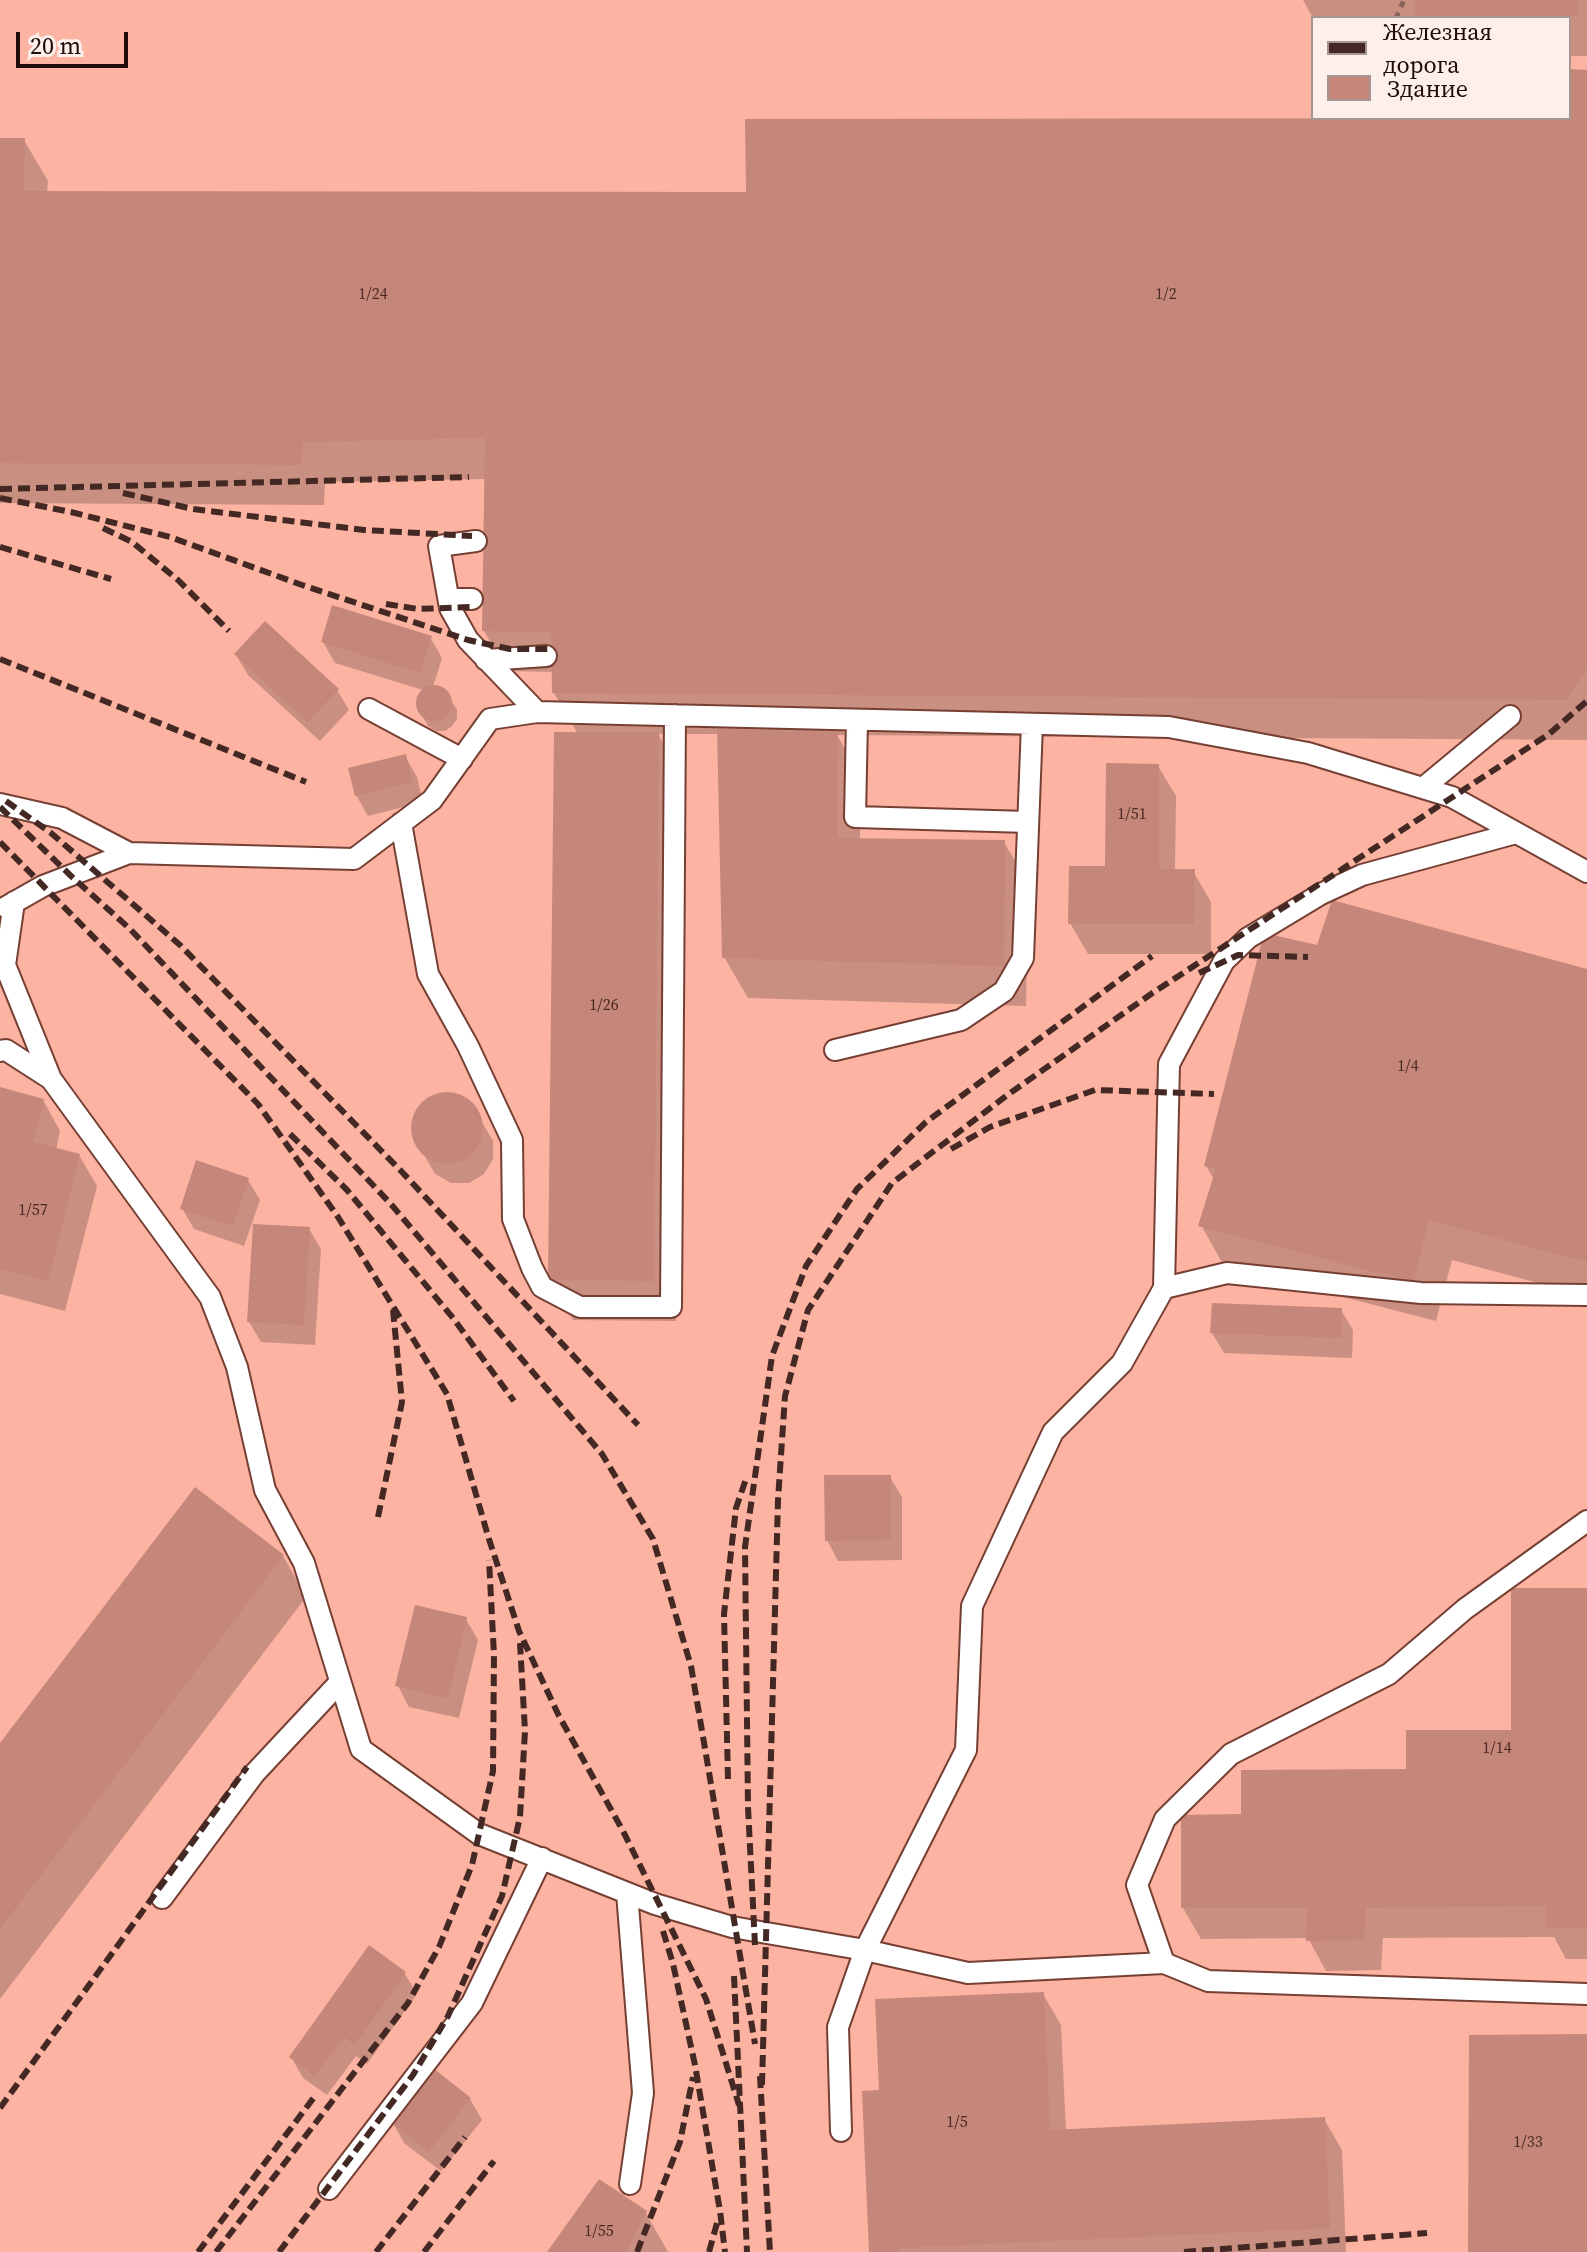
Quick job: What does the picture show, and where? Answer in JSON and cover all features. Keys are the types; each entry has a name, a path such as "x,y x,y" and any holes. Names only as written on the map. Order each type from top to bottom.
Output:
{"lane":[{"path":"476,541 439,546 450,608 468,640 537,712"},
{"path":"449,599 472,599"},
{"path":"486,660 546,656"},
{"path":"369,709 462,759"},
{"path":"1587,872 1452,797 1308,753 1169,727 537,712 490,719 432,800 354,859 129,853 43,886 7,906 5,965 51,1079 210,1297 237,1367 265,1490 304,1563 361,1749 479,1834 655,1904 735,1928 865,1950 968,1973 1164,1963 1208,1981 1587,1994"},
{"path":"401,823 428,974 468,1046 512,1140 513,1219 542,1287 580,1307 671,1307 675,715"},
{"path":"1423,788 1510,716"},
{"path":"857,720 855,817 1028,822"},
{"path":"835,1050 961,1020 1004,991 1023,958 1032,724"},
{"path":"0,804 62,818 129,853"},
{"path":"841,2131 838,2027 865,1950 966,1750 972,1606 1053,1432 1122,1363 1164,1288 1169,1064 1224,961 1248,938 1321,894 1362,875 1516,833"},
{"path":"0,1051 6,1050 51,1079"},
{"path":"1164,1288 1227,1273 1421,1293 1587,1295"},
{"path":"1164,1963 1137,1885 1165,1819 1231,1754 1389,1674 1465,1609 1587,1521"},
{"path":"162,1898 254,1774 340,1682"},
{"path":"329,2189 472,2003 542,1858"},
{"path":"627,1893 643,2093 630,2184"}],"shaded area":[{"path":"0,0 1587,0 1587,2252 0,2252"}],"building":[{"path":"1415,0 1578,0 1578,16 1415,16"},
{"path":"1571,69 1587,70 1587,667 1567,700 552,693 551,632 482,631 485,438 303,442 301,465 0,463 0,138 25,138 24,191 746,192 745,119 1571,120"},
{"path":"332,605 432,636 420,673 321,642"},
{"path":"265,621 339,689 307,722 234,654"},
{"path":"434,685 447,690 452,703 447,716 434,721 421,716 416,703 421,690"},
{"path":"717,729 838,732 837,838 1005,840 1004,966 722,958"},
{"path":"554,732 659,732 654,1281 548,1280"},
{"path":"406,754 412,782 355,796 348,768"},
{"path":"1106,763 1159,764 1159,869 1195,869 1194,924 1068,924 1069,866 1105,866"},
{"path":"1332,900 1587,969 1587,1262 1429,1220 1413,1282 1198,1226 1216,1168 1204,1166 1264,933 1317,945"},
{"path":"0,1087 44,1099 33,1142 80,1154 48,1281 0,1269"},
{"path":"447,1092 467,1098 477,1108 483,1128 477,1148 467,1158 447,1164 427,1158 417,1148 411,1128 417,1108 427,1098"},
{"path":"196,1160 249,1178 233,1226 180,1209"},
{"path":"253,1224 310,1227 304,1325 247,1322"},
{"path":"1212,1303 1342,1308 1341,1338 1210,1333"},
{"path":"824,1475 891,1475 891,1540 825,1541"},
{"path":"195,1487 284,1555 0,1929 0,1743"},
{"path":"1511,1588 1587,1588 1587,1928 1546,1928 1546,1906 1366,1908 1364,1940 1306,1941 1307,1908 1181,1908 1181,1815 1241,1814 1241,1770 1406,1769 1406,1730 1511,1730"},
{"path":"415,1605 467,1617 448,1698 395,1686"},
{"path":"369,1945 406,1972 355,2045 344,2037 315,2076 289,2057"},
{"path":"1044,1992 1050,2130 1325,2117 1330,2228 869,2252 862,2091 879,2090 875,1999"},
{"path":"1587,2034 1587,2252 1468,2252 1469,2035"},
{"path":"433,2068 471,2098 429,2152 390,2122"},
{"path":"599,2179 647,2211 626,2252 547,2252"}],"railway":[{"path":"0,489 469,477"},
{"path":"123,493 193,509 364,530 472,536"},
{"path":"0,498 170,537 468,640 510,649 551,649"},
{"path":"103,528 132,542 178,580 229,631"},
{"path":"0,547 111,579"},
{"path":"386,604 418,609 472,607"},
{"path":"0,659 306,782"},
{"path":"762,2085 778,1500 785,1396 808,1310 892,1183 1006,1096 1151,994 1549,734 1587,701"},
{"path":"6,801 51,833 180,945 402,1172 638,1425"},
{"path":"0,807 130,929 390,1203 602,1454 653,1539 691,1666 755,2044"},
{"path":"0,842 258,1104 338,1217 447,1394 519,1631 559,1716 623,1831 706,1999 739,2105"},
{"path":"1199,973 1238,955 1308,957"},
{"path":"755,1945 748,1807 745,1547 772,1356 806,1266 857,1189 926,1122 1152,956"},
{"path":"951,1149 990,1127 1095,1090 1214,1094"},
{"path":"290,1134 347,1190 453,1318 514,1401"},
{"path":"378,1517 402,1402 393,1310"},
{"path":"728,1779 724,1614 736,1508 747,1476"},
{"path":"216,2252 408,2003 439,1947 472,1865 493,1771 494,1655 489,1560"},
{"path":"279,2252 413,2075 448,2016 502,1896 520,1817 525,1731 520,1643"},
{"path":"0,2108 247,1767"},
{"path":"663,1931 695,2065 725,2252"},
{"path":"734,1976 747,2252"},
{"path":"760,2076 770,2252"},
{"path":"637,2252 680,2142 693,2077"},
{"path":"198,2252 315,2096"},
{"path":"376,2252 465,2137"},
{"path":"424,2252 494,2161"},
{"path":"709,2252 717,2223"},
{"path":"1184,2252 1427,2233"}]}
